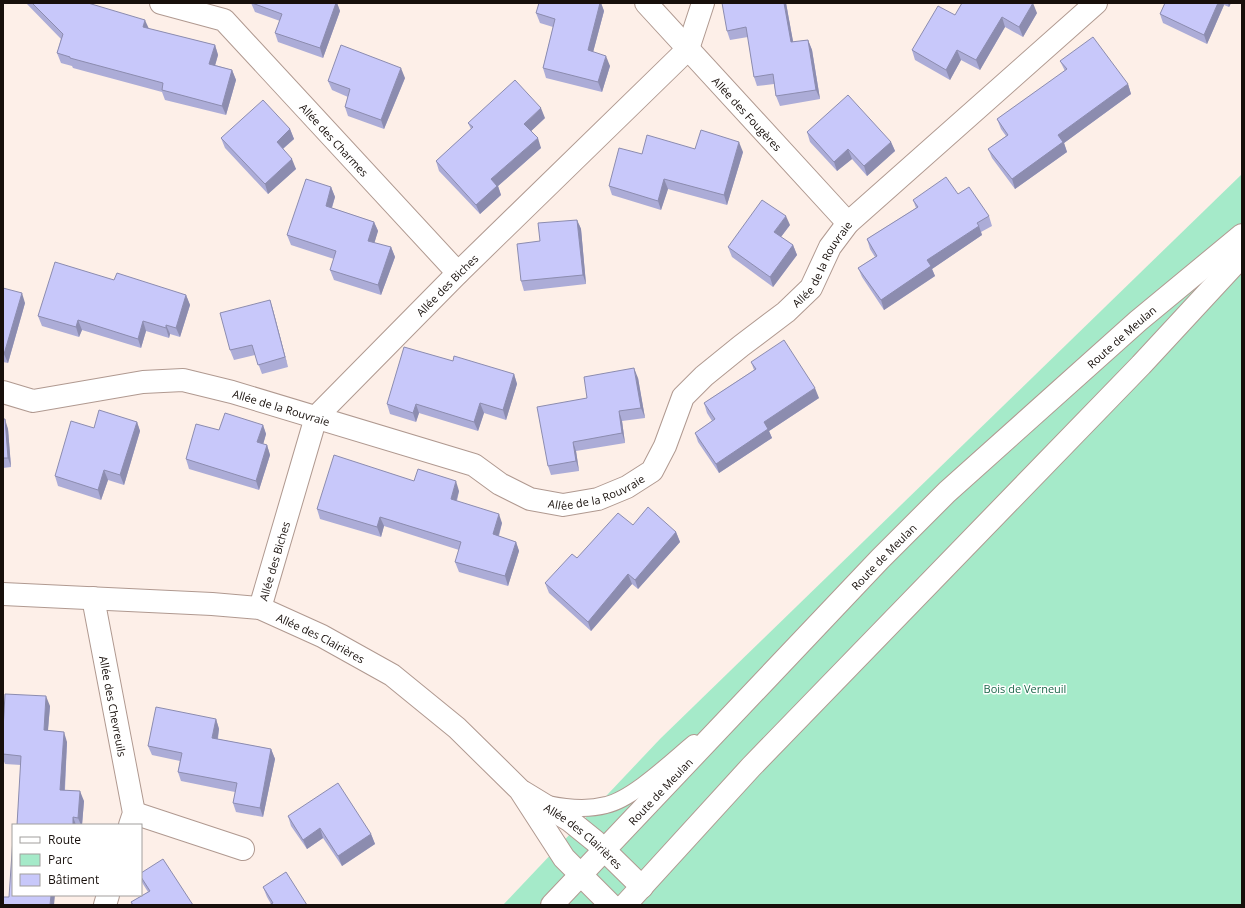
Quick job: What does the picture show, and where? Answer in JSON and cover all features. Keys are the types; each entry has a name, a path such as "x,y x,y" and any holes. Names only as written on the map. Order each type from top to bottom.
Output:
{"street":[{"name":"Allée des Charmes","path":"161,3 209,9 224,20 458,273"},
{"name":"Allée des Fougères","path":"646,3 848,224"},
{"name":"Allée des Biches","path":"260,608 316,417 458,273 688,49 703,3"},
{"name":"Allée de la Rouvraie","path":"3,392 33,401 143,382 183,380 232,392 474,465 500,484 530,499 563,505 598,499 627,487 652,471 665,446 683,397 704,376 786,312 811,288 830,247 848,224 1096,3"},
{"name":"Route de Meulan","path":"552,905 880,559 947,492 1138,321 1242,235"},
{"path":"625,905 751,767 1119,388 1242,256"},
{"name":"Allée des Clairières","path":"3,594 212,604 260,608 322,636 392,675 458,728 520,790 564,858 611,905"},
{"name":"Allée des Chevreuils","path":"93,598 132,819 243,849"},
{"name":"Allée des Clairières","path":"520,790 569,820 605,849 642,887"}],"lane":[{"path":"540,802 580,809 606,806 618,801 640,787 745,702"}],"green space":[{"name":"Bois de Verneuil","path":"1242,174 1242,905 503,905 660,739"}],"building":[{"path":"32,3 88,3 145,20 143,27 215,45 209,64 232,70 222,106 162,90 163,83 70,58 57,53 63,34"},
{"path":"252,3 336,3 320,48 275,33 282,14"},
{"path":"539,3 600,3 588,50 606,56 598,82 543,68 555,19 536,13"},
{"path":"722,3 784,3 791,42 808,40 816,90 776,96 773,74 754,77 746,27 727,31"},
{"path":"962,3 1033,3 1019,27 1002,17 976,60 957,50 946,70 912,50 938,6 955,15"},
{"path":"1165,3 1218,3 1204,35 1160,14"},
{"path":"1093,37 1128,84 1058,135 1063,142 1012,179 988,149 1008,135 997,119 1067,69 1060,61"},
{"path":"341,45 401,68 381,120 345,107 350,89 328,81"},
{"path":"515,80 541,108 524,124 538,138 491,179 497,186 476,205 436,161 473,127 468,123"},
{"path":"848,95 891,142 864,166 848,149 834,162 807,132"},
{"path":"263,100 290,129 277,142 292,159 265,184 221,138"},
{"path":"701,130 739,142 724,195 664,179 658,201 609,186 619,148 642,154 647,135 695,149"},
{"path":"946,177 958,194 969,187 989,216 977,223 979,226 927,260 931,266 881,300 858,268 877,256 867,239 918,207 913,200"},
{"path":"306,179 331,187 326,206 374,222 368,241 391,247 378,285 330,270 336,251 287,235"},
{"path":"762,200 786,216 774,232 793,245 770,277 728,247"},
{"path":"577,220 583,275 521,281 517,244 540,241 538,223"},
{"path":"55,262 114,280 117,273 186,295 176,328 166,325 166,328 143,321 138,339 78,320 76,327 38,316"},
{"path":"3,288 22,293 4,354 3,353"},
{"path":"270,300 285,357 258,365 252,345 230,350 220,313"},
{"path":"784,340 815,388 764,422 768,429 716,464 695,433 715,419 704,403 756,369 751,362"},
{"path":"404,347 453,361 454,356 514,374 503,410 480,403 474,422 416,404 413,413 387,404"},
{"path":"634,368 641,408 619,411 622,433 573,442 576,461 548,466 537,407 587,398 584,377"},
{"path":"99,410 137,422 120,475 104,470 98,490 55,476 71,421 94,428"},
{"path":"225,413 263,425 257,442 267,445 256,481 186,459 196,424 219,430"},
{"path":"3,419 5,419 8,458 3,458"},
{"path":"334,455 414,481 418,469 456,481 451,499 499,514 493,534 516,542 505,576 455,562 461,542 380,517 377,527 317,509"},
{"path":"648,507 676,532 635,580 628,574 588,622 545,583 572,554 577,558 618,513 633,525"},
{"path":"5,694 46,696 44,730 64,732 60,790 80,791 78,818 73,817 73,824 17,824 21,756 3,754"},
{"path":"156,707 216,719 212,738 271,749 260,808 233,803 237,783 178,772 182,753 148,746"},
{"path":"338,783 371,834 338,856 320,828 303,840 288,816"},
{"path":"12,853 12,896 51,896 50,905 3,905 3,897 9,897"},
{"path":"163,859 193,905 133,905 131,902 150,891 142,879 142,872"},
{"path":"286,872 307,905 269,905 273,903 263,887"}]}
